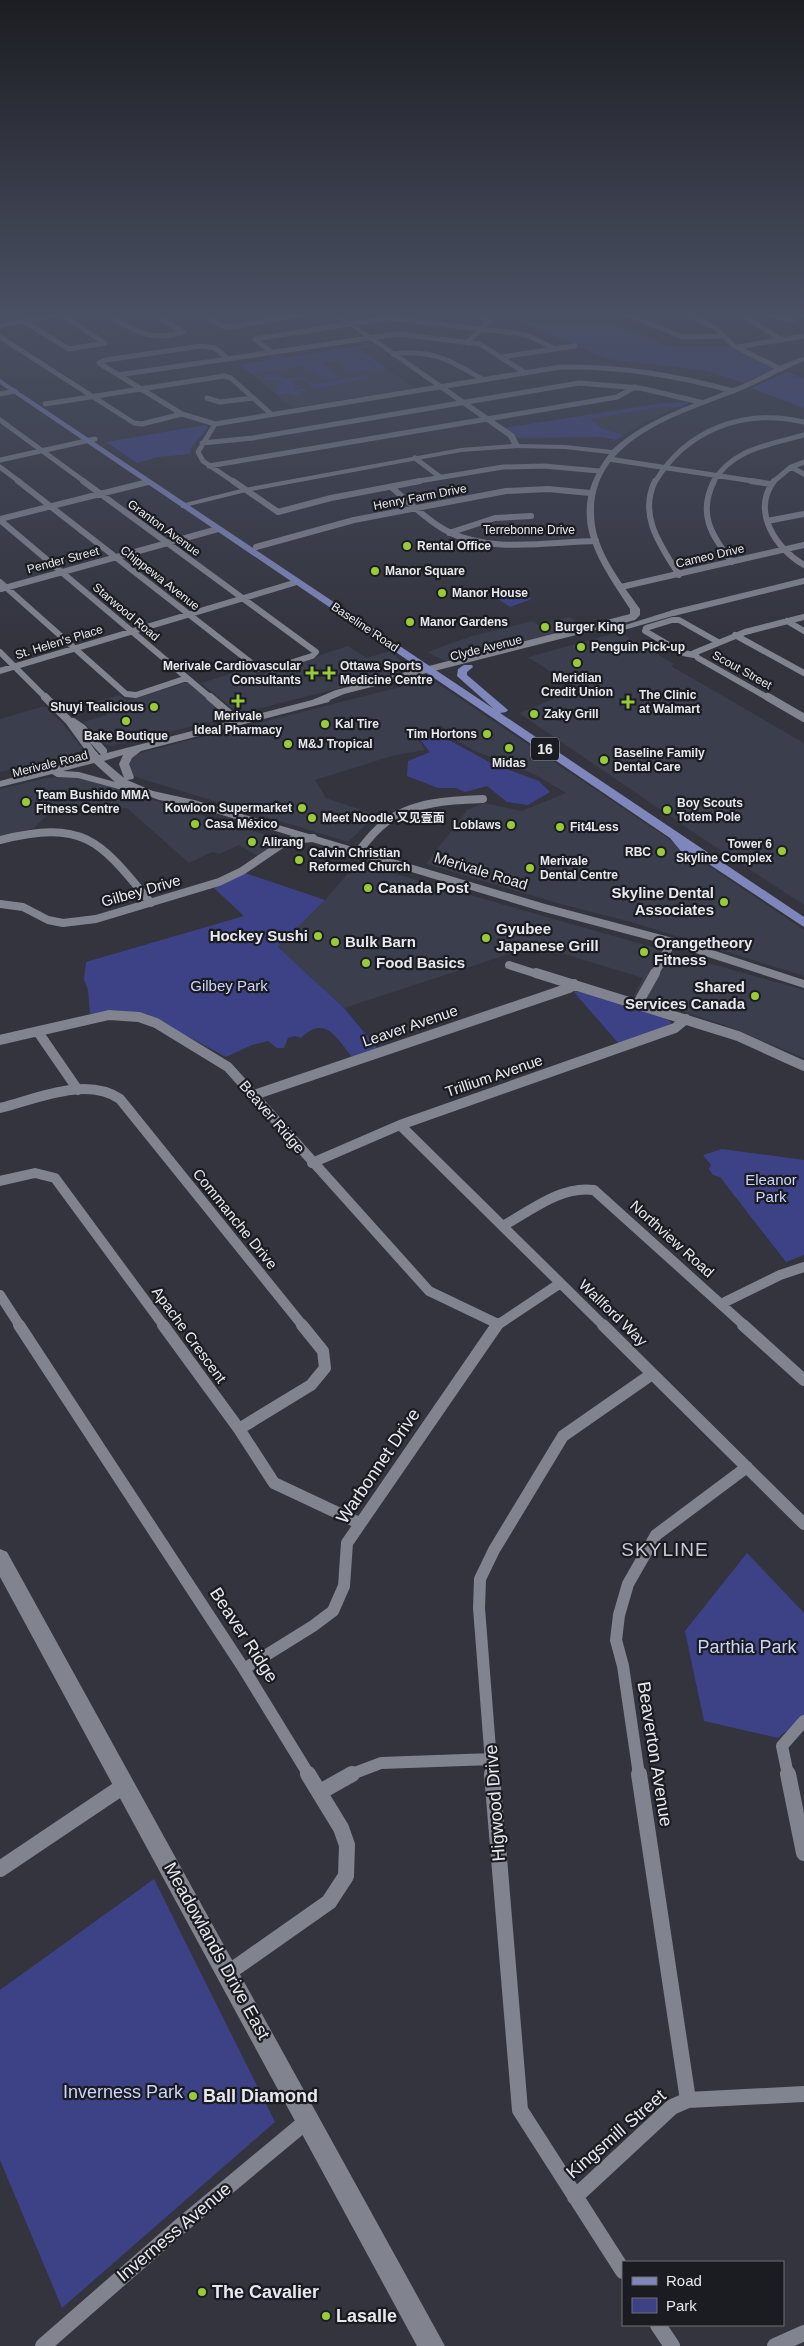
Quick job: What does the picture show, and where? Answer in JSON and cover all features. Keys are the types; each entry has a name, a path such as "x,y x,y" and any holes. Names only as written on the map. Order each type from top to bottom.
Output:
{"main road":[{"name":"Baseline Road","path":"62,421 188,505 218,529 297,582 331,600 706,854 782,903 804,923"},
{"name":"Baseline Road","path":"67,421 148,482 256,547 402,652 504,711 668,832 782,903 804,913"},
{"path":"491,421 511,436 517,446"},
{"path":"630,623 635,611 596,540 591,524 590,493 599,471 611,456 657,421"},
{"path":"188,505 245,490 461,450 517,446 565,447 611,456"},
{"path":"621,584 643,610 652,614 673,614"},
{"path":"630,623 642,620 643,610"},
{"name":"Clyde Avenue","path":"100,755 141,748 317,701 580,635 673,614"},
{"name":"Clyde Avenue","path":"317,701 340,692 409,674 468,667 580,635"},
{"path":"402,652 412,666 409,674"},
{"path":"468,667 462,671 462,676 504,711"},
{"name":"Clyde Avenue","path":"100,755 185,731 205,730"},
{"path":"129,777 123,767 124,762 128,756 141,748"},
{"name":"Merivale Road","path":"0,784 33,776 100,755"},
{"name":"Merivale Road","path":"100,755 118,779 156,796 190,802 541,907 672,942 763,969 804,984"},
{"name":"Merivale Road","path":"0,777 100,755 129,777 173,793 190,802"},
{"path":"33,776 79,775 156,796"},
{"path":"668,832 686,850 686,863 720,866"},
{"name":"Merivale Road","path":"763,969 804,978"},
{"name":"Meadowlands Drive East","path":"0,1558 432,2346"}],"street":[{"name":"Granton Avenue","path":"2,421 316,652"},
{"path":"133,421 137,424 148,421"},
{"path":"207,421 215,424 229,421"},
{"path":"202,443 253,438 349,421"},
{"path":"209,466 466,421"},
{"path":"680,575 656,538 648,512 650,495 662,467 694,439 731,421"},
{"path":"215,424 198,452 203,461 278,512 331,498 440,477 513,467 552,467 599,471"},
{"path":"732,562 714,536 706,511 710,492 717,475 732,460 742,454 804,435"},
{"path":"0,460 90,439"},
{"path":"611,456 662,467 770,484"},
{"path":"415,458 440,477"},
{"path":"804,462 791,468 770,484 763,502 767,521 784,550 804,565"},
{"name":"Chippewa Avenue","path":"0,467 259,669 271,669 312,656 316,652"},
{"path":"791,468 804,474"},
{"path":"0,519 148,482"},
{"name":"Terrebonne Drive","path":"390,487 449,533 464,540 499,544 596,540"},
{"name":"Henry Farm Drive","path":"256,547 334,525 506,491 548,489 590,493"},
{"path":"767,521 804,514"},
{"path":"449,533 495,518 531,516"},
{"name":"Starwood Road","path":"0,519 238,722"},
{"name":"Pender Street","path":"2,586 61,572 218,529"},
{"name":"Cameo Drive","path":"621,584 680,575 804,545"},
{"path":"673,614 804,581"},
{"name":"St. Helen's Place","path":"0,671 297,582"},
{"path":"2,586 128,695 136,695 187,678"},
{"name":"Scout Street","path":"804,617 735,635 696,650 694,655 804,718"},
{"path":"694,655 683,653 645,632 646,628 679,620 718,642"},
{"path":"787,621 804,631"},
{"path":"735,635 804,673"},
{"path":"0,652 70,721 100,755"},
{"path":"795,712 804,709"},
{"path":"358,852 383,824 402,813 446,802 484,799"},
{"path":"282,829 282,844"},
{"path":"0,840 42,832 63,832 89,839 107,852 152,903"},
{"name":"Gilbey Drive","path":"0,904 23,907 48,920 63,923 96,919 220,882 242,871 282,844 292,840 313,838"},
{"path":"638,1003 672,942"},
{"path":"509,965 686,1018 738,1036 804,1066"},
{"name":"Leaver Avenue","path":"254,1095 568,988 574,984"},
{"name":"Beaver Ridge","path":"0,1040 108,1015 148,1019 222,1062 254,1095 312,1163 429,1292 498,1324"},
{"name":"Trillium Avenue","path":"312,1163 400,1125 642,1041 675,1028 686,1018"},
{"path":"38,1032 78,1090"},
{"name":"Commanche Drive","path":"0,1108 78,1090 95,1089 112,1093 123,1102 323,1351 325,1368 311,1385 239,1429"},
{"name":"Wallford Way","path":"400,1125 804,1524"},
{"name":"Apache Crescent","path":"0,1181 35,1173 48,1173 55,1178 239,1429 274,1483 359,1523"},
{"name":"Northview Road","path":"503,1226 573,1189 587,1187 600,1194 804,1380"},
{"path":"721,1304 780,1274 804,1266"},
{"name":"Warbonnet Drive","path":"244,1669 314,1626 333,1611 344,1586 347,1544 359,1523 498,1324 559,1284"},
{"name":"Beaver Ridge","path":"0,1295 244,1669 320,1792 341,1828 347,1845 346,1876 330,1902 228,1973"},
{"name":"Higwood Drive","path":"622,2269 520,2110 479,1608 480,1578 494,1550 563,1436 652,1374"},
{"name":"Beaverton Avenue","path":"688,2100 623,1666 616,1640 619,1615 628,1584 656,1535 747,1468"},
{"path":"804,1721 782,1746 804,1853"},
{"path":"320,1792 356,1770 381,1763 492,1759"},
{"path":"0,1869 125,1785"},
{"name":"Kingsmill Street","path":"575,2197 672,2107 688,2100 804,2094"},
{"name":"Inverness Avenue","path":"44,2346 177,2229 309,2120"},
{"path":"659,2326 672,2346"},
{"path":"775,2346 804,2333"}],"shaded area":[{"path":"592,421 646,421 624,435 601,428"},
{"path":"570,617 583,628 445,661 427,652 472,636 533,621 538,625"},
{"path":"619,632 674,664 671,666 804,743 804,905 519,713 578,689 529,658 525,658"},
{"path":"348,646 366,658 390,651 407,669 403,672 241,713 237,712 201,683 248,668 259,675"},
{"path":"190,681 224,714 222,719 111,746 104,744 83,722 107,715 94,702 120,695 127,701"},
{"path":"431,681 437,683 804,930 804,976 631,922 557,903 426,864 467,810 485,803 522,811 566,793 536,775 473,750 452,737 441,725 414,734 425,750 392,756 315,780 326,798 376,815 348,842 142,779 134,776 129,769 129,762 135,755 147,751 420,682"},
{"path":"46,707 63,724 82,748 79,753 0,772 0,719"},
{"path":"78,777 279,839 258,856 239,845 219,854 212,852 189,863 127,808 58,804 34,828 0,837 0,789 46,778"},
{"path":"357,863 804,990 804,1058 725,1025 634,996 643,978 548,949 515,952 344,1008 278,947 325,900"}],"green space":[{"path":"546,421 593,421 601,428 624,435 617,440 601,437 515,438 503,428"},
{"path":"206,425 208,427 191,448 190,454 158,457 137,463 106,442"},
{"path":"517,590 532,599 510,607 495,597"},
{"path":"441,731 447,739 491,763 539,781 550,792 528,805 507,802 487,786 465,792 456,788 438,788 407,776 408,761 430,752 417,736"},
{"name":"Gilbey Park","path":"245,873 325,900 278,947 344,1008 377,1048 352,1057 330,1031 324,1028 317,1028 309,1031 301,1038 295,1036 288,1038 284,1048 277,1048 268,1041 252,1045 226,1057 147,1014 113,1010 90,1014 88,990 84,980 86,962 244,916 214,888"},
{"path":"573,991 594,994 668,1018 671,1023 667,1028 620,1045"},
{"name":"Eleanor Park","path":"722,1149 804,1160 804,1255 786,1262 720,1177 713,1175 709,1169 711,1165 703,1155"},
{"name":"Parthia Park","path":"747,1553 804,1613 804,1716 778,1738 704,1721 685,1631"},
{"name":"Inverness Park","path":"154,1879 275,2122 62,2308 0,2160 0,1990"}],"place":[{"name":"Rental Office","path":"407,546"},
{"name":"Manor Square","path":"375,571"},
{"name":"Manor House","path":"442,593"},
{"name":"Manor Gardens","path":"410,622"},
{"name":"Burger King","path":"545,627"},
{"name":"Penguin Pick-up","path":"581,647"},
{"name":"Meridian Credit Union","path":"577,663"},
{"name":"Merivale Cardiovascular Consultants","path":"312,673"},
{"name":"Ottawa Sports Medicine Centre","path":"329,673"},
{"name":"Merivale Ideal Pharmacy","path":"238,701"},
{"name":"The Clinic at Walmart","path":"628,702"},
{"name":"Shuyi Tealicious","path":"154,707"},
{"name":"Zaky Grill","path":"534,714"},
{"name":"Bake Boutique","path":"126,721"},
{"name":"Kal Tire","path":"325,724"},
{"name":"Tim Hortons","path":"487,734"},
{"name":"M&J Tropical","path":"288,744"},
{"name":"Midas","path":"509,748"},
{"name":"Baseline Family Dental Care","path":"604,760"},
{"name":"Team Bushido MMA Fitness Centre","path":"26,802"},
{"name":"Kowloon Supermarket","path":"302,808"},
{"name":"Boy Scouts Totem Pole","path":"667,810"},
{"name":"Meet Noodle 又见壹面","path":"312,818"},
{"name":"Casa México","path":"195,824"},
{"name":"Loblaws","path":"511,825"},
{"name":"Fit4Less","path":"560,827"},
{"name":"Alirang","path":"252,842"},
{"name":"Tower 6 Skyline Complex","path":"782,851"},
{"name":"RBC","path":"661,852"},
{"name":"Calvin Christian Reformed Church","path":"299,860"},
{"name":"Merivale Dental Centre","path":"530,868"},
{"name":"Canada Post","path":"368,888"},
{"name":"Skyline Dental Associates","path":"724,902"},
{"name":"Hockey Sushi","path":"318,936"},
{"name":"Gyubee Japanese Grill","path":"486,938"},
{"name":"Bulk Barn","path":"335,942"},
{"name":"Orangetheory Fitness","path":"644,952"},
{"name":"Food Basics","path":"366,963"},
{"name":"Shared Services Canada","path":"755,996"},
{"name":"Ball Diamond","path":"193,2096"},
{"name":"The Cavalier","path":"202,2292"},
{"name":"Lasalle","path":"326,2316"}],"district":[{"name":"SKYLINE","path":"665,1549"}]}
